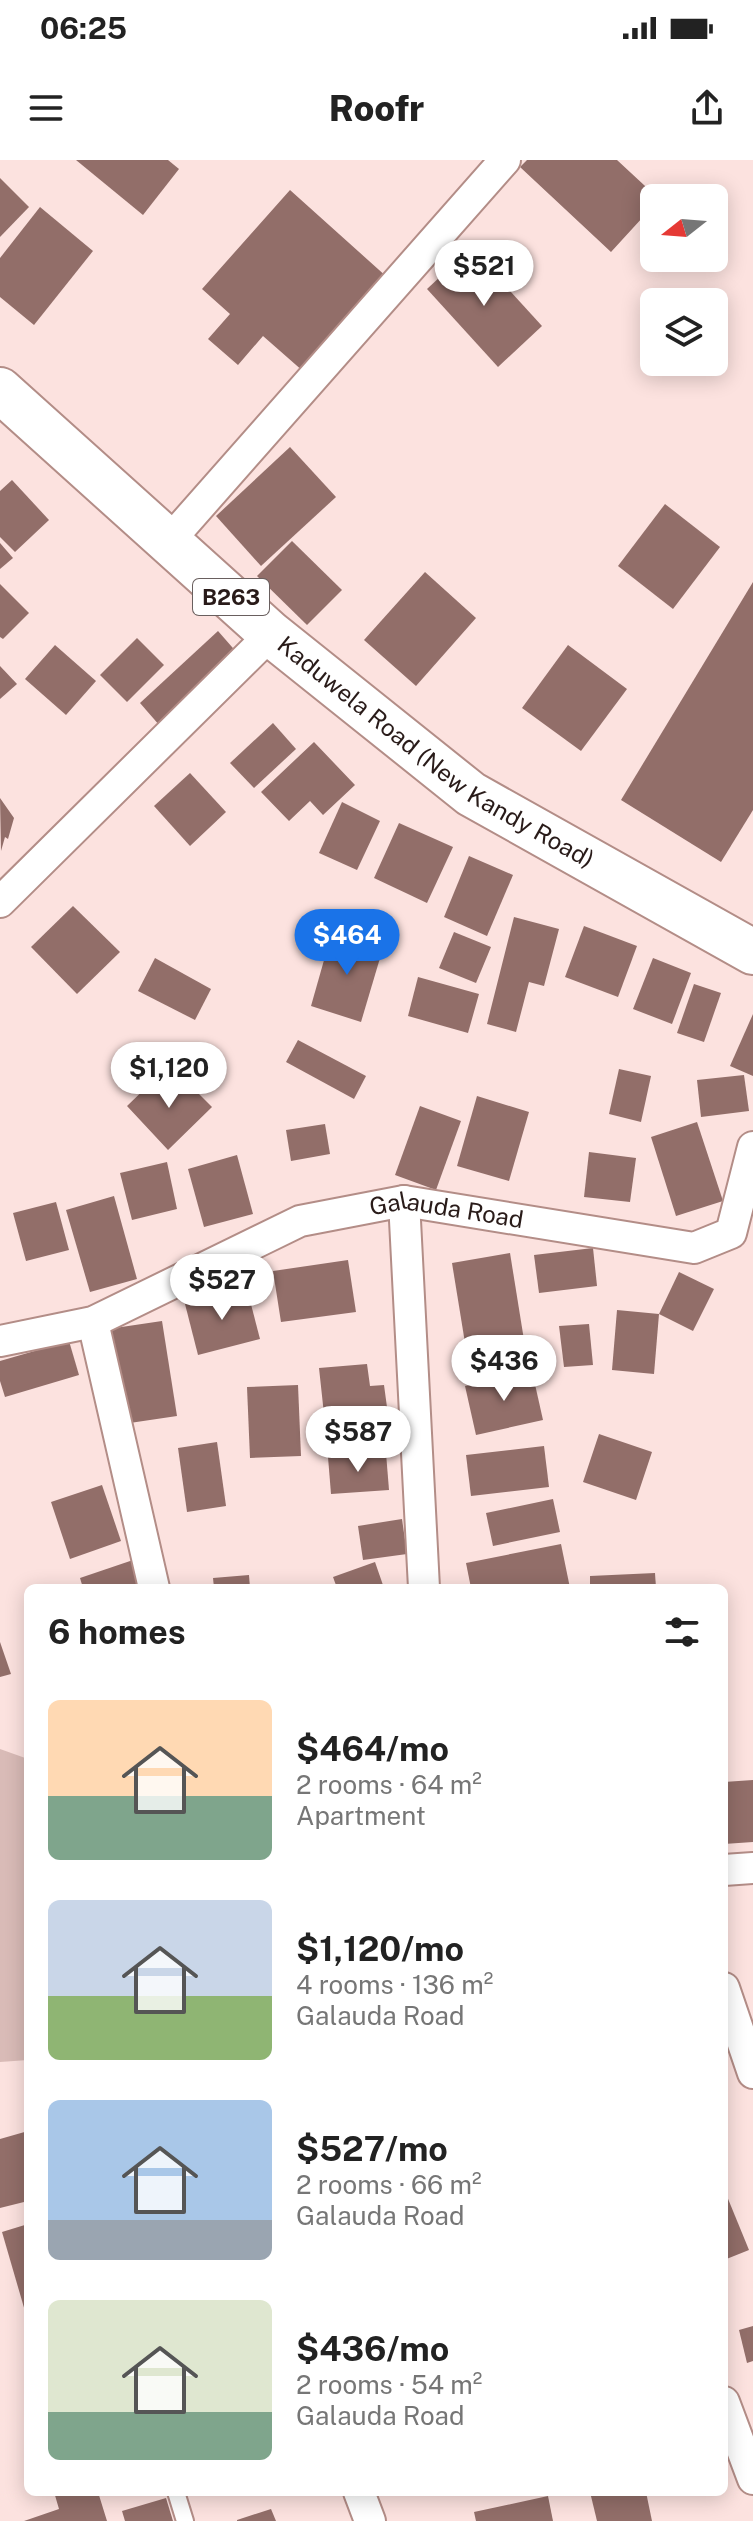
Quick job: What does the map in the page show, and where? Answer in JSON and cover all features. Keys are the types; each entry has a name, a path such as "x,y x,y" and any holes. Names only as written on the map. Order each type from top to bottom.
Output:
{"main road":[{"name":"Kaduwela Road (New Kandy Road)","path":"0,390 271,634 471,794 753,952"}],"street":[{"path":"169,541 505,160"},
{"path":"0,902 271,634"},
{"name":"Galauda Road","path":"0,1341 93,1322 300,1221 404,1201 694,1248 731,1233 753,1147"},
{"path":"404,1201 424,1584"},
{"path":"93,1322 153,1584"},
{"path":"728,1870 753,1868"},
{"path":"728,2000 753,2073"},
{"path":"728,2413 753,2479"},
{"path":"361,2496 370,2521"}],"lane":[{"path":"177,2496 185,2521"}],"shaded area":[{"path":"0,1749 24,1758 24,2060 0,2062"}],"building":[{"path":"76,160 168,160 179,169 143,215"},
{"path":"527,160 617,160 643,184 640,184 640,220 611,252 520,167"},
{"path":"0,178 29,207 0,237"},
{"path":"290,190 388,278 304,372 263,336 238,365 208,339 230,314 202,289"},
{"path":"40,207 93,251 34,325 0,297 0,258"},
{"path":"471,248 542,326 498,367 427,289"},
{"path":"290,447 336,497 261,566 216,516"},
{"path":"12,480 49,520 15,552 0,537 0,491"},
{"path":"665,504 720,547 673,609 618,566"},
{"path":"292,541 342,590 307,625 257,576"},
{"path":"0,543 13,558 0,569"},
{"path":"425,572 476,618 416,686 364,640"},
{"path":"753,582 753,810 721,862 621,800"},
{"path":"0,584 29,613 3,639 0,637"},
{"path":"218,631 239,655 160,726 140,703"},
{"path":"137,638 164,665 127,702 100,675"},
{"path":"55,645 96,681 66,715 25,679"},
{"path":"568,645 627,689 581,751 522,708"},
{"path":"0,666 17,684 0,699"},
{"path":"273,723 296,749 254,788 230,763"},
{"path":"314,742 355,785 323,815 310,801 289,821 261,792"},
{"path":"190,773 226,812 190,846 154,806"},
{"path":"0,798 14,818 1,851"},
{"path":"342,802 380,821 357,870 319,853"},
{"path":"399,823 453,847 427,903 374,878"},
{"path":"469,856 513,875 487,936 444,917"},
{"path":"73,906 120,952 77,994 31,947"},
{"path":"514,917 559,929 544,986 529,982 516,1032 487,1024"},
{"path":"584,926 637,946 618,997 565,977"},
{"path":"332,932 383,948 361,1022 311,1006"},
{"path":"454,932 491,947 476,983 439,968"},
{"path":"155,958 211,989 195,1020 138,991"},
{"path":"653,958 691,973 672,1024 633,1009"},
{"path":"418,977 479,994 468,1033 408,1016"},
{"path":"694,984 721,993 704,1042 677,1033"},
{"path":"753,1014 753,1076 730,1066"},
{"path":"298,1040 366,1076 354,1099 286,1062"},
{"path":"619,1069 651,1076 641,1122 609,1114"},
{"path":"744,1075 749,1111 701,1117 697,1080"},
{"path":"181,1076 212,1107 168,1150 127,1106 156,1078 167,1090"},
{"path":"477,1096 529,1112 509,1181 457,1166"},
{"path":"420,1106 461,1121 436,1190 395,1175"},
{"path":"697,1122 723,1201 676,1216 651,1137"},
{"path":"325,1124 330,1154 291,1161 286,1130"},
{"path":"589,1152 636,1158 630,1202 584,1197"},
{"path":"237,1155 253,1214 204,1227 188,1169"},
{"path":"167,1162 177,1209 132,1220 120,1173"},
{"path":"114,1196 137,1279 90,1292 66,1210"},
{"path":"56,1202 69,1250 26,1261 13,1213"},
{"path":"593,1248 597,1286 539,1293 534,1255"},
{"path":"510,1253 524,1340 466,1349 452,1263"},
{"path":"348,1260 356,1312 281,1322 273,1271"},
{"path":"679,1272 714,1289 693,1331 659,1314"},
{"path":"247,1289 260,1339 198,1355 185,1304"},
{"path":"617,1310 659,1314 654,1374 612,1370"},
{"path":"162,1321 177,1416 123,1424 108,1329"},
{"path":"589,1324 593,1365 564,1367 559,1326"},
{"path":"69,1341 79,1375 5,1397 0,1381 0,1361"},
{"path":"367,1364 370,1386 384,1385 389,1422 372,1424 373,1438 327,1442 319,1368"},
{"path":"532,1371 543,1420 476,1435 465,1386"},
{"path":"298,1385 301,1456 250,1458 247,1387"},
{"path":"599,1434 652,1452 636,1500 583,1482"},
{"path":"217,1442 226,1506 187,1512 178,1448"},
{"path":"544,1446 549,1487 471,1496 466,1455"},
{"path":"386,1453 389,1490 331,1494 328,1457"},
{"path":"102,1485 121,1541 70,1559 51,1502"},
{"path":"553,1499 560,1532 493,1546 486,1513"},
{"path":"402,1519 407,1554 363,1560 358,1526"},
{"path":"561,1544 569,1584 470,1584 466,1563"},
{"path":"136,1559 145,1584 82,1584 80,1578"},
{"path":"375,1562 383,1584 336,1584 333,1577"},
{"path":"655,1573 656,1584 590,1584 590,1576"},
{"path":"249,1575 250,1584 214,1584 213,1578"},
{"path":"0,1642 11,1674 0,1677"},
{"path":"753,1780 753,1842 728,1844 728,1782"},
{"path":"24,2132 24,2202 0,2208 0,2139"},
{"path":"728,2199 749,2250 728,2258"},
{"path":"24,2225 24,2308 2,2232"},
{"path":"753,2326 753,2361 747,2363 739,2330"},
{"path":"55,2496 99,2496 107,2521 24,2521 59,2509"},
{"path":"548,2496 553,2521 476,2521 474,2512"},
{"path":"591,2496 647,2496 652,2521 597,2521"},
{"path":"166,2498 173,2521 125,2521 122,2511"},
{"path":"271,2509 276,2521 237,2521 237,2520"}]}
